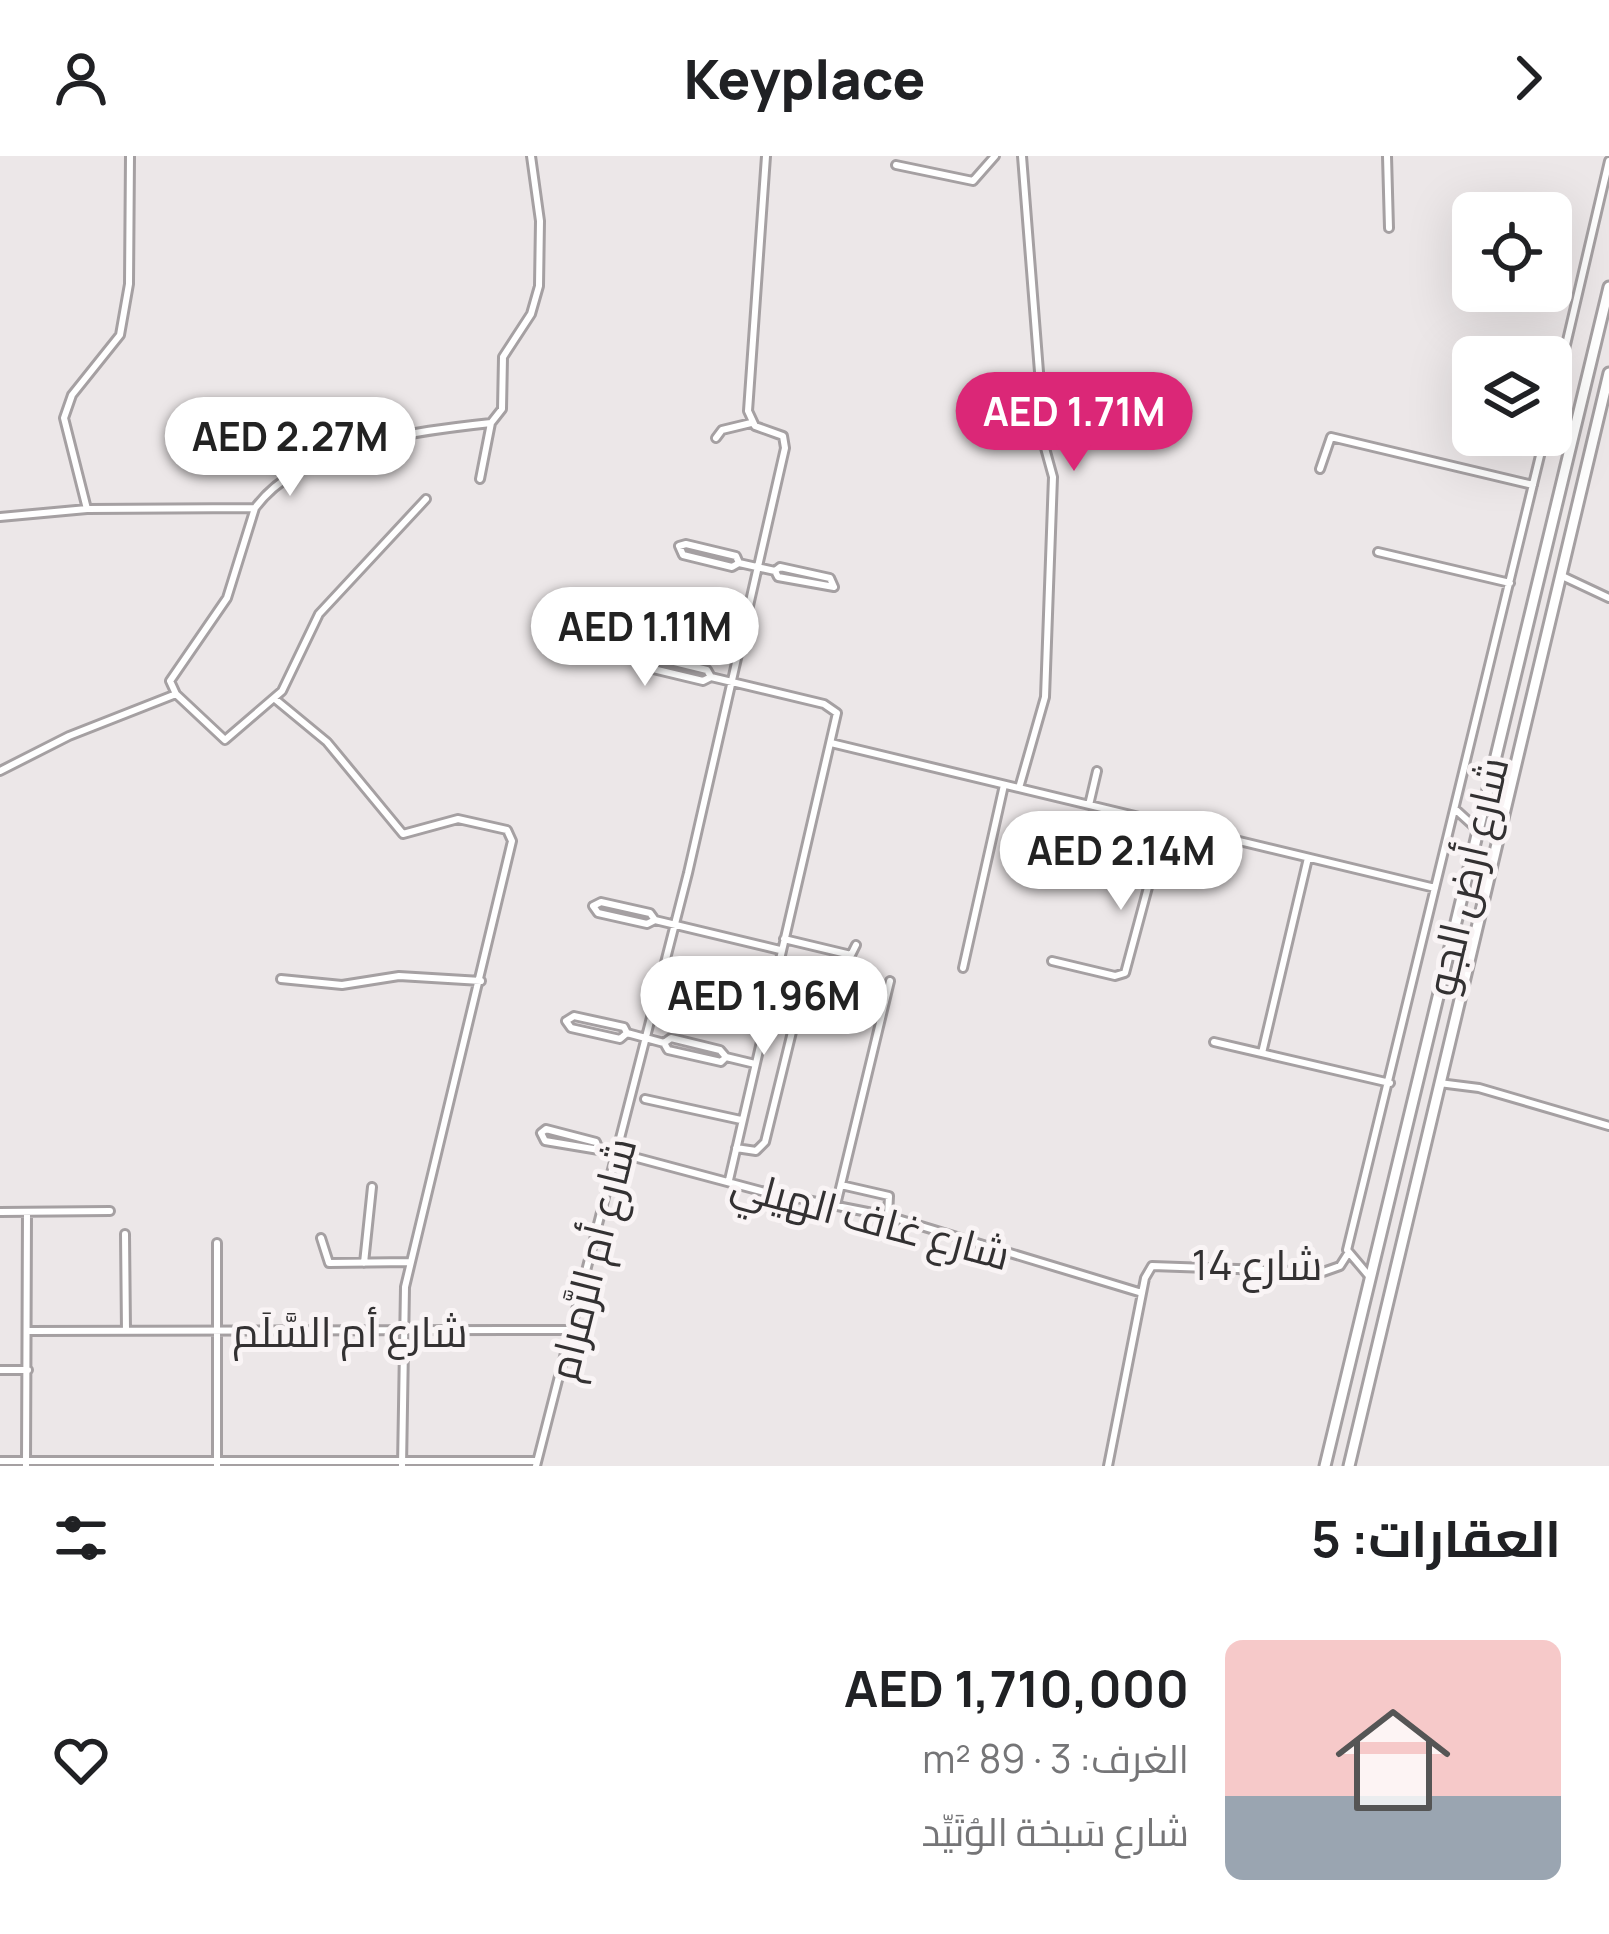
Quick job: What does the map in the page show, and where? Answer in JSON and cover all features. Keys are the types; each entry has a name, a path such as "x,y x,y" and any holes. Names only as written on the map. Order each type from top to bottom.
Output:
{"main road":[{"name":"شارع أرض الجو","path":"1325,1466 1609,287"},
{"name":"شارع أرض الجو","path":"1349,1466 1609,373"},
{"path":"1502,720 1516,713 1526,725"},
{"path":"1453,944 1459,957 1470,957"}],"street":[{"path":"87,509 64,418 72,395 118,341 130,275 130,156"},
{"path":"480,479 491,423 502,409 500,376 512,338 531,314 538,286 540,221 531,156"},
{"path":"716,438 722,430 739,430 751,422 748,405 766,156"},
{"path":"896,165 977,180 995,156"},
{"path":"1019,788 1045,697 1053,477 1046,448 1022,156"},
{"path":"1387,156 1389,228"},
{"path":"1568,336 1609,161"},
{"name":"شارع أم الرَّمرام","path":"537,1464 646,1038 785,440 751,422"},
{"path":"426,499 319,614 275,699 225,740 176,694 172,672 227,598 255,508 281,479 327,454 368,441 491,423"},
{"path":"1320,469 1331,437 1533,485"},
{"path":"1369,1276 1347,1255 1459,810 1540,456"},
{"path":"0,517 87,509 255,508"},
{"path":"739,563 736,556 679,546 683,555 732,567 739,563 830,578 834,587 828,590 778,578 775,571"},
{"path":"1378,552 1510,583"},
{"path":"1560,575 1609,598"},
{"path":"711,677 707,670 658,658 650,663 656,670 711,677 830,706 837,713 729,1180"},
{"path":"0,771 176,694"},
{"path":"275,699 327,742 403,834 458,819 500,827 511,835 481,981 411,1262 402,1330 402,1463"},
{"path":"831,743 1436,888"},
{"path":"1089,806 1097,771"},
{"path":"963,968 1004,785"},
{"path":"1459,810 1483,804"},
{"path":"1459,810 1478,830"},
{"path":"1052,961 1115,976 1125,973 1165,824"},
{"path":"1262,1053 1308,857"},
{"path":"655,920 650,913 601,902 593,906 598,913 647,924 655,920 782,950"},
{"path":"815,946 817,934"},
{"path":"784,939 851,955 856,945"},
{"path":"736,1148 763,1146 802,987 800,974 778,966"},
{"path":"281,979 342,985 399,976 481,981"},
{"path":"836,1205 890,981"},
{"path":"627,1033 623,1038 604,1035 571,1028 566,1021 574,1016 624,1027 627,1033 664,1043 671,1038 755,1064"},
{"path":"1214,1042 1390,1084"},
{"path":"1439,1083 1479,1088 1609,1126"},
{"path":"645,1099 742,1120"},
{"name":"شارع غاف الهيلي","path":"600,1148 595,1153 544,1141 541,1133 549,1130 618,1153 888,1216 1142,1293"},
{"path":"841,1185 889,1196 888,1216"},
{"path":"364,1263 371,1186"},
{"path":"26,1463 27,1211"},
{"path":"0,1212 110,1211"},
{"path":"125,1234 126,1331"},
{"path":"321,1238 327,1262 411,1262"},
{"path":"217,1243 218,1463"},
{"path":"1356,1259 1375,1251"},
{"name":"شارع 14","path":"1108,1466 1148,1271 1161,1263 1323,1272 1335,1269 1347,1255"},
{"name":"شارع أم السَّلَم","path":"28,1330 574,1330"},
{"path":"0,1370 28,1370"},
{"path":"0,1461 537,1464"}]}
